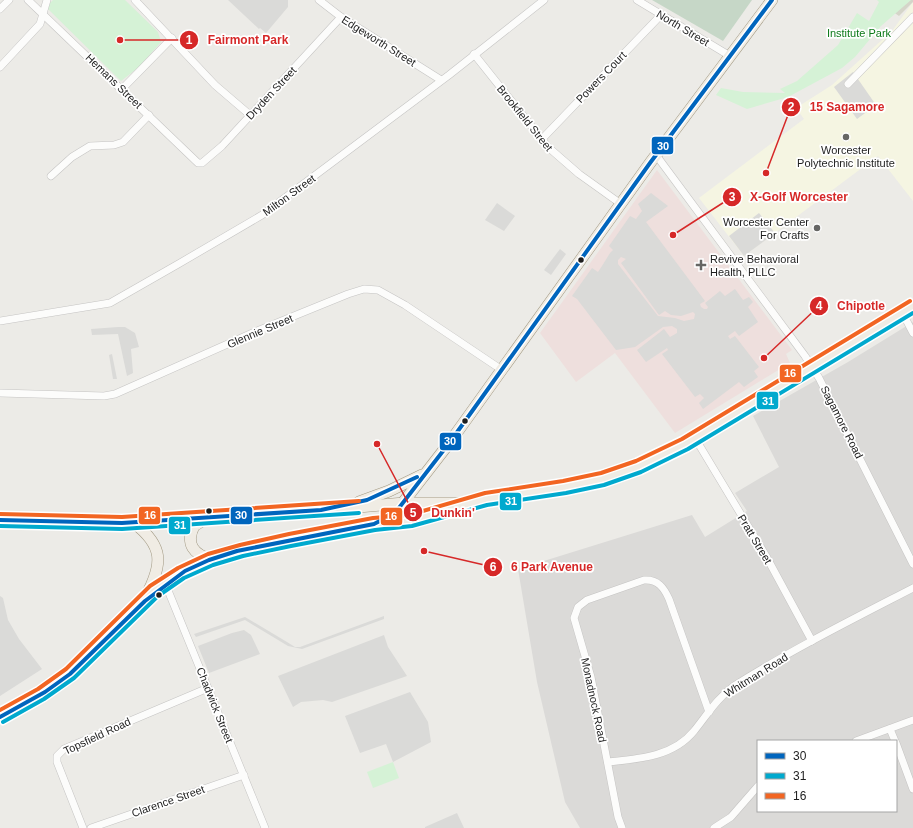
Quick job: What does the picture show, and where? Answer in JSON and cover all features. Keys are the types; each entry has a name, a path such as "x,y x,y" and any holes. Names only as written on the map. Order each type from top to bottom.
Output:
{"main road":[{"path":"0,717 41,695 70,674 143,602 165,583 211,558 241,550 374,524 391,516 404,503 450,442 656,155 772,0"},
{"path":"0,520 134,523 404,503 468,503 590,483 611,477 655,460 695,438 913,306"},
{"path":"321,510 356,503 378,496 425,474"},
{"path":"374,524 388,525 421,519 468,503"},
{"path":"208,518 194,526 190,540 192,546 199,555 211,558"},
{"path":"134,523 149,535 156,548 159,563 157,574 143,602"}],"street":[{"path":"0,9 9,0"},
{"name":"Hemans Street","path":"28,0 198,163"},
{"path":"0,67 40,24 47,0"},
{"path":"135,0 215,85 250,115"},
{"name":"Edgeworth Street","path":"319,0 341,17 441,80"},
{"name":"Milton Street","path":"0,321 110,303 262,215 390,120 544,0"},
{"name":"North Street","path":"637,0 730,56"},
{"name":"Powers Court","path":"541,140 661,15"},
{"name":"Dryden Street","path":"198,163 202,163 222,146 341,17"},
{"path":"848,84 913,17"},
{"path":"122,89 172,38"},
{"name":"Brookfield Street","path":"474,54 541,140 574,170 621,204"},
{"path":"51,176 72,157 90,146 114,145 123,142 149,115"},
{"name":"Sagamore Road","path":"656,155 812,367 913,564"},
{"name":"Glennie Street","path":"0,393 99,396 115,394 257,331 364,289 378,290 399,301 502,370"},
{"path":"902,312 913,333"},
{"name":"Pratt Street","path":"695,438 766,556 812,641"},
{"name":"Monadnock Road","path":"622,828 590,673 574,623 576,610 587,600 644,580 653,581 661,586 669,600 708,712"},
{"name":"Chadwick Street","path":"165,583 265,828"},
{"name":"Whitman Road","path":"608,762 650,757 670,750 693,733 708,712 728,691 762,669 812,641 913,588"},
{"name":"Topsfield Road","path":"83,828 57,762 59,753 64,749 208,688"},
{"path":"859,740 913,720"},
{"path":"890,729 895,740"},
{"path":"897,745 913,789"},
{"name":"Clarence Street","path":"92,828 244,775"},
{"path":"714,828 728,820 757,787"}],"shaded area":[{"path":"228,0 288,0 288,7 266,33 260,28 259,29"},
{"path":"652,0 752,0 723,41"},
{"path":"895,0 913,0 913,2 899,16 889,9"},
{"name":"Worcester Polytechnic Institute","path":"913,2 913,201 878,156 744,256 699,198 804,119 796,108 832,85 892,31"},
{"path":"853,72 876,105 857,119 834,87"},
{"path":"657,170 792,350 786,354 790,363 675,433 615,353 576,382 540,333"},
{"path":"651,193 668,206 646,222 705,301 700,304 701,307 707,309 708,307 705,303 720,291 725,296 735,289 743,300 749,297 753,302 748,307 758,322 739,336 735,331 728,336 730,339 735,336 759,367 754,371 758,377 744,387 739,382 703,409 699,403 704,398 700,394 695,397 662,354 668,350 667,348 646,362 637,350 664,329 670,337 677,333 677,329 672,326 663,327 635,347 616,350 577,299 572,296 592,268 598,272 613,250 609,246 630,216 636,219 642,211 638,204","holes":["621,257 626,259 621,263 659,315 665,311 671,315 681,316 693,312 695,314 694,319 684,321 675,318 658,316 618,264 618,260"]},
{"path":"497,203 515,216 504,231 485,220"},
{"path":"759,213 775,233 744,256 729,236"},
{"path":"560,249 566,254 551,275 544,270"},
{"path":"913,322 913,828 580,828 565,802 537,682 518,569 692,515 705,537 747,511 735,493 779,467 753,416 848,362"},
{"path":"125,327 135,333 139,347 131,349 133,373 127,376 118,334 92,335 91,329"},
{"path":"112,354 117,379 113,379 109,355"},
{"path":"0,596 3,598 8,620 19,639 42,669 0,696"},
{"path":"384,616 384,619 302,649 288,646 245,620 196,637 194,634 245,617 295,647 300,647"},
{"path":"244,630 251,635 260,654 209,673 198,646"},
{"path":"384,635 388,647 407,676 332,702 323,700 301,702 293,707 278,676"},
{"path":"410,692 428,722 431,742 393,762 386,744 360,753 345,716"},
{"path":"457,813 464,828 425,828 425,827"}],"green space":[{"path":"53,0 125,0 158,32 161,42 139,67 121,81 46,7"},
{"name":"Institute Park","path":"877,0 911,0 881,26 855,57 842,68 788,97 747,109 716,95 721,88 743,92 785,93 780,89 797,81 838,45 857,13 869,21 879,2"},
{"path":"393,762 399,778 373,788 367,772"}],"transit line":[{"name":"30","path":"0,717 45,692 70,674 145,601 185,571 209,560 237,551 374,524 395,513 450,442 650,163 772,0"},
{"name":"16","path":"0,710 38,689 66,669 150,586 178,568 208,554 289,534 373,518 409,515 485,493 563,481 601,473 636,461 682,439 910,301"},
{"name":"31","path":"3,722 44,699 74,678 158,596 184,578 213,565 243,556 375,530 412,526 487,505 566,493 604,485 641,472 688,449 913,313"},
{"name":"30","path":"0,520 122,523 321,510 367,500 417,477"},
{"name":"16","path":"0,514 122,517 359,501"},
{"name":"31","path":"0,526 122,529 359,513"}],"place":[{"name":"Fairmont Park","path":"120,40"},
{"name":"Worcester Polytechnic Institute","path":"846,137"},
{"name":"15 Sagamore","path":"766,173"},
{"name":"Worcester Center For Crafts","path":"817,228"},
{"name":"X-Golf Worcester","path":"673,235"},
{"name":"Revive Behavioral Health, PLLC","path":"701,265"},
{"name":"Chipotle","path":"764,358"},
{"name":"Dunkin'","path":"377,444"},
{"name":"6 Park Avenue","path":"424,551"}]}
